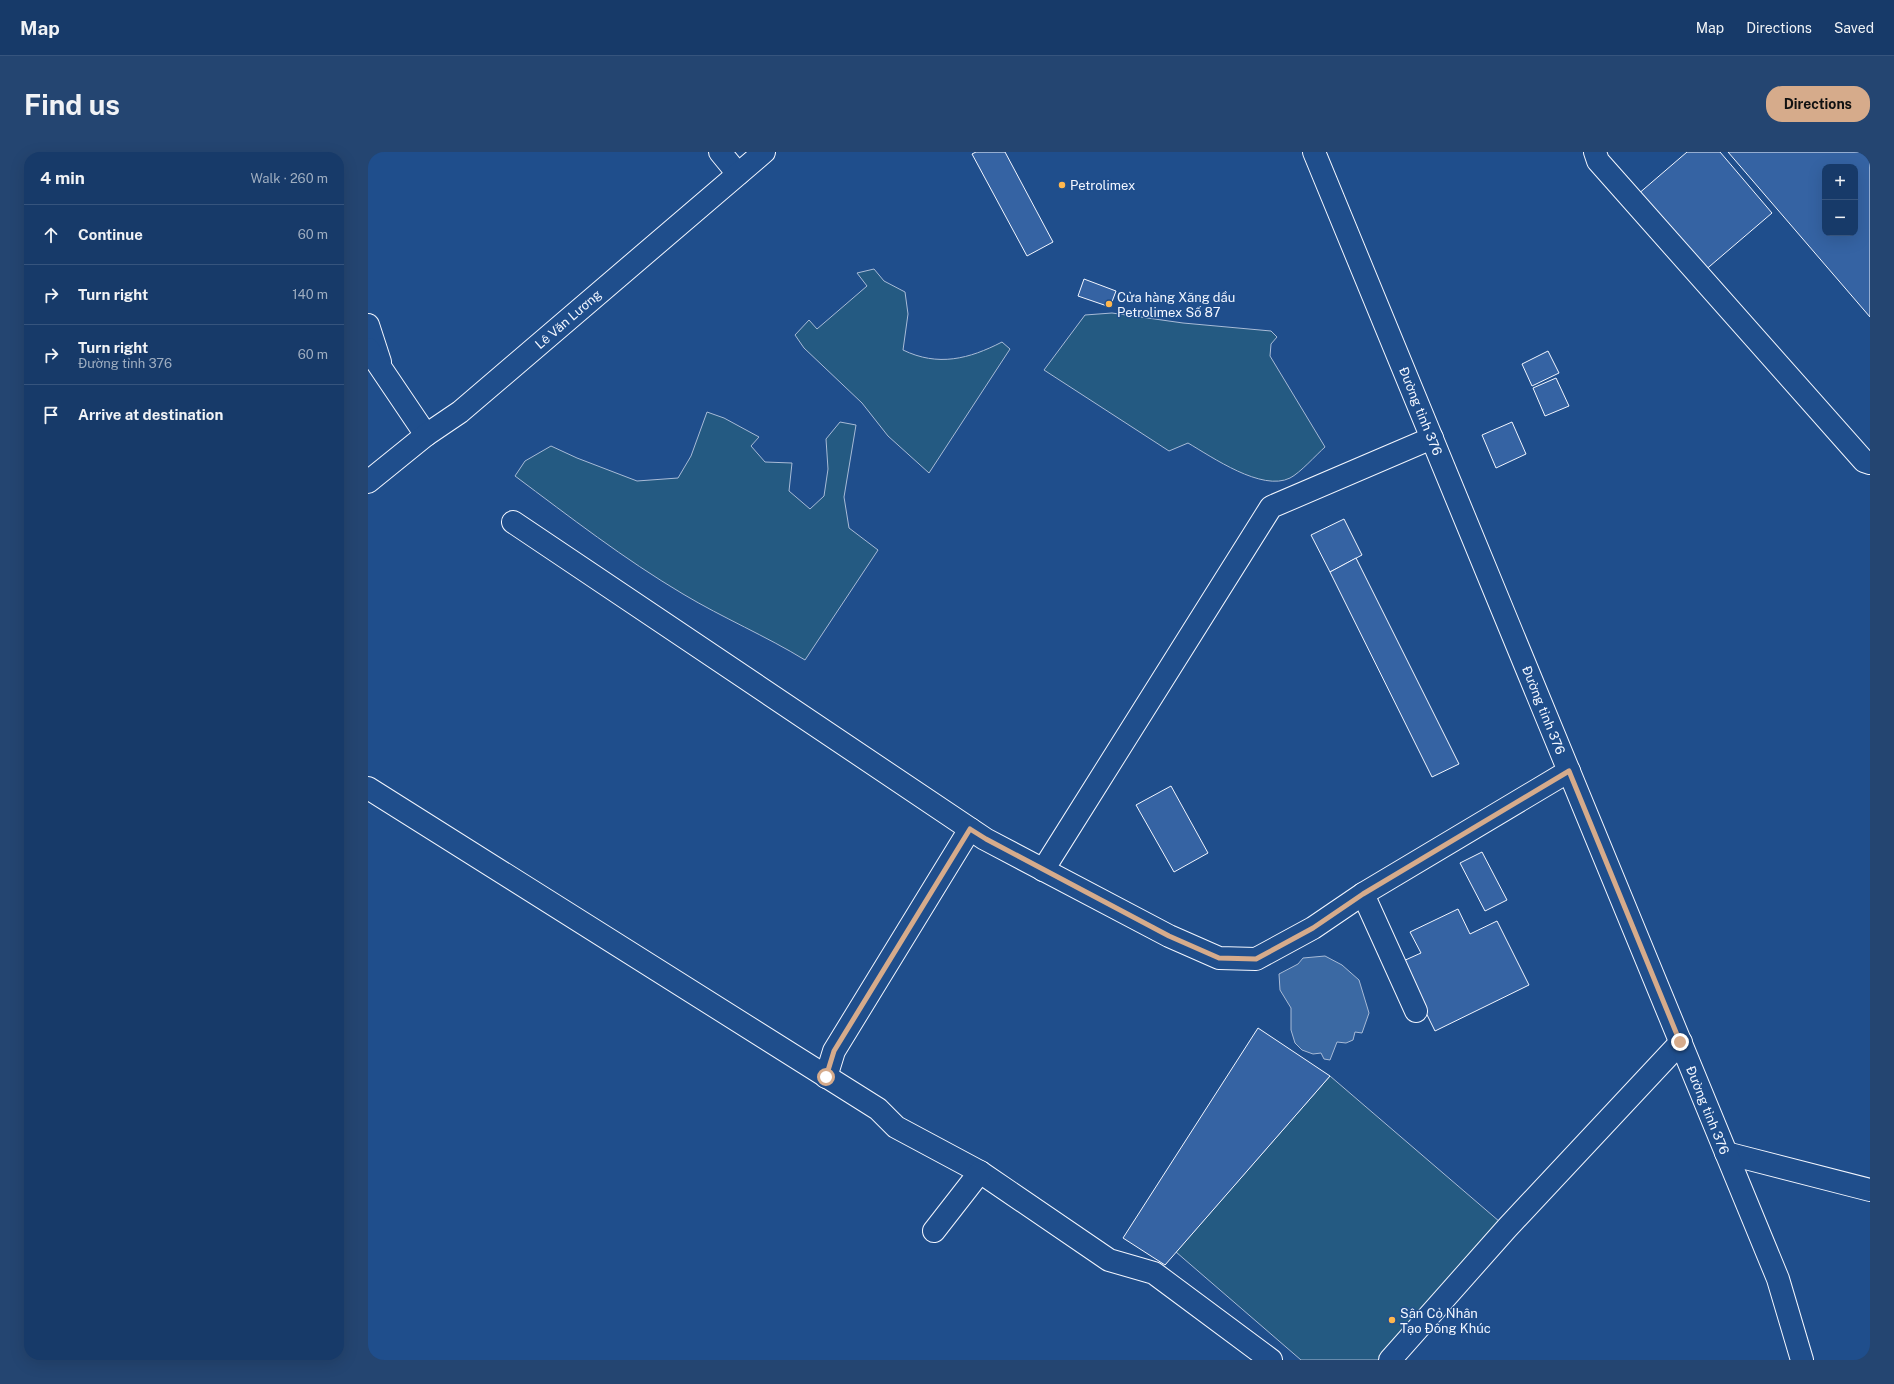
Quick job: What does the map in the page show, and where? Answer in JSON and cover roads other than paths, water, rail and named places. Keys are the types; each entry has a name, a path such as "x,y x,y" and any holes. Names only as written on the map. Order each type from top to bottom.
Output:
{"main road":[{"path":"720,152 738,174"},
{"name":"Lê Văn Lương","path":"368,482 426,435 460,412 764,152"},
{"name":"Đường tỉnh 376","path":"1314,152 1778,1279 1802,1360"},
{"path":"1595,152 1598,161 1864,460 1870,463"},
{"path":"368,325 381,367"},
{"path":"368,349 426,435"},
{"path":"1043,870 1271,507 1432,438"},
{"path":"512,522 970,829 1043,870 1169,936 1219,958 1256,959 1313,928 1363,894 1569,771"},
{"path":"368,788 878,1110 896,1127 980,1172 1109,1260 1154,1273 1271,1360"},
{"path":"826,1077 834,1051 970,829"},
{"path":"1363,894 1416,1011"},
{"path":"1390,1360 1507,1228 1680,1042"},
{"path":"1726,1153 1870,1190"},
{"path":"934,1231 980,1172"}],"place":[{"name":"Petrolimex","path":"1062,185"},
{"name":"Cửa hàng Xăng dầu Petrolimex Số 87","path":"1109,304"},
{"name":"Sân Cỏ Nhân Tạo Đông Khúc","path":"1392,1320"}]}
